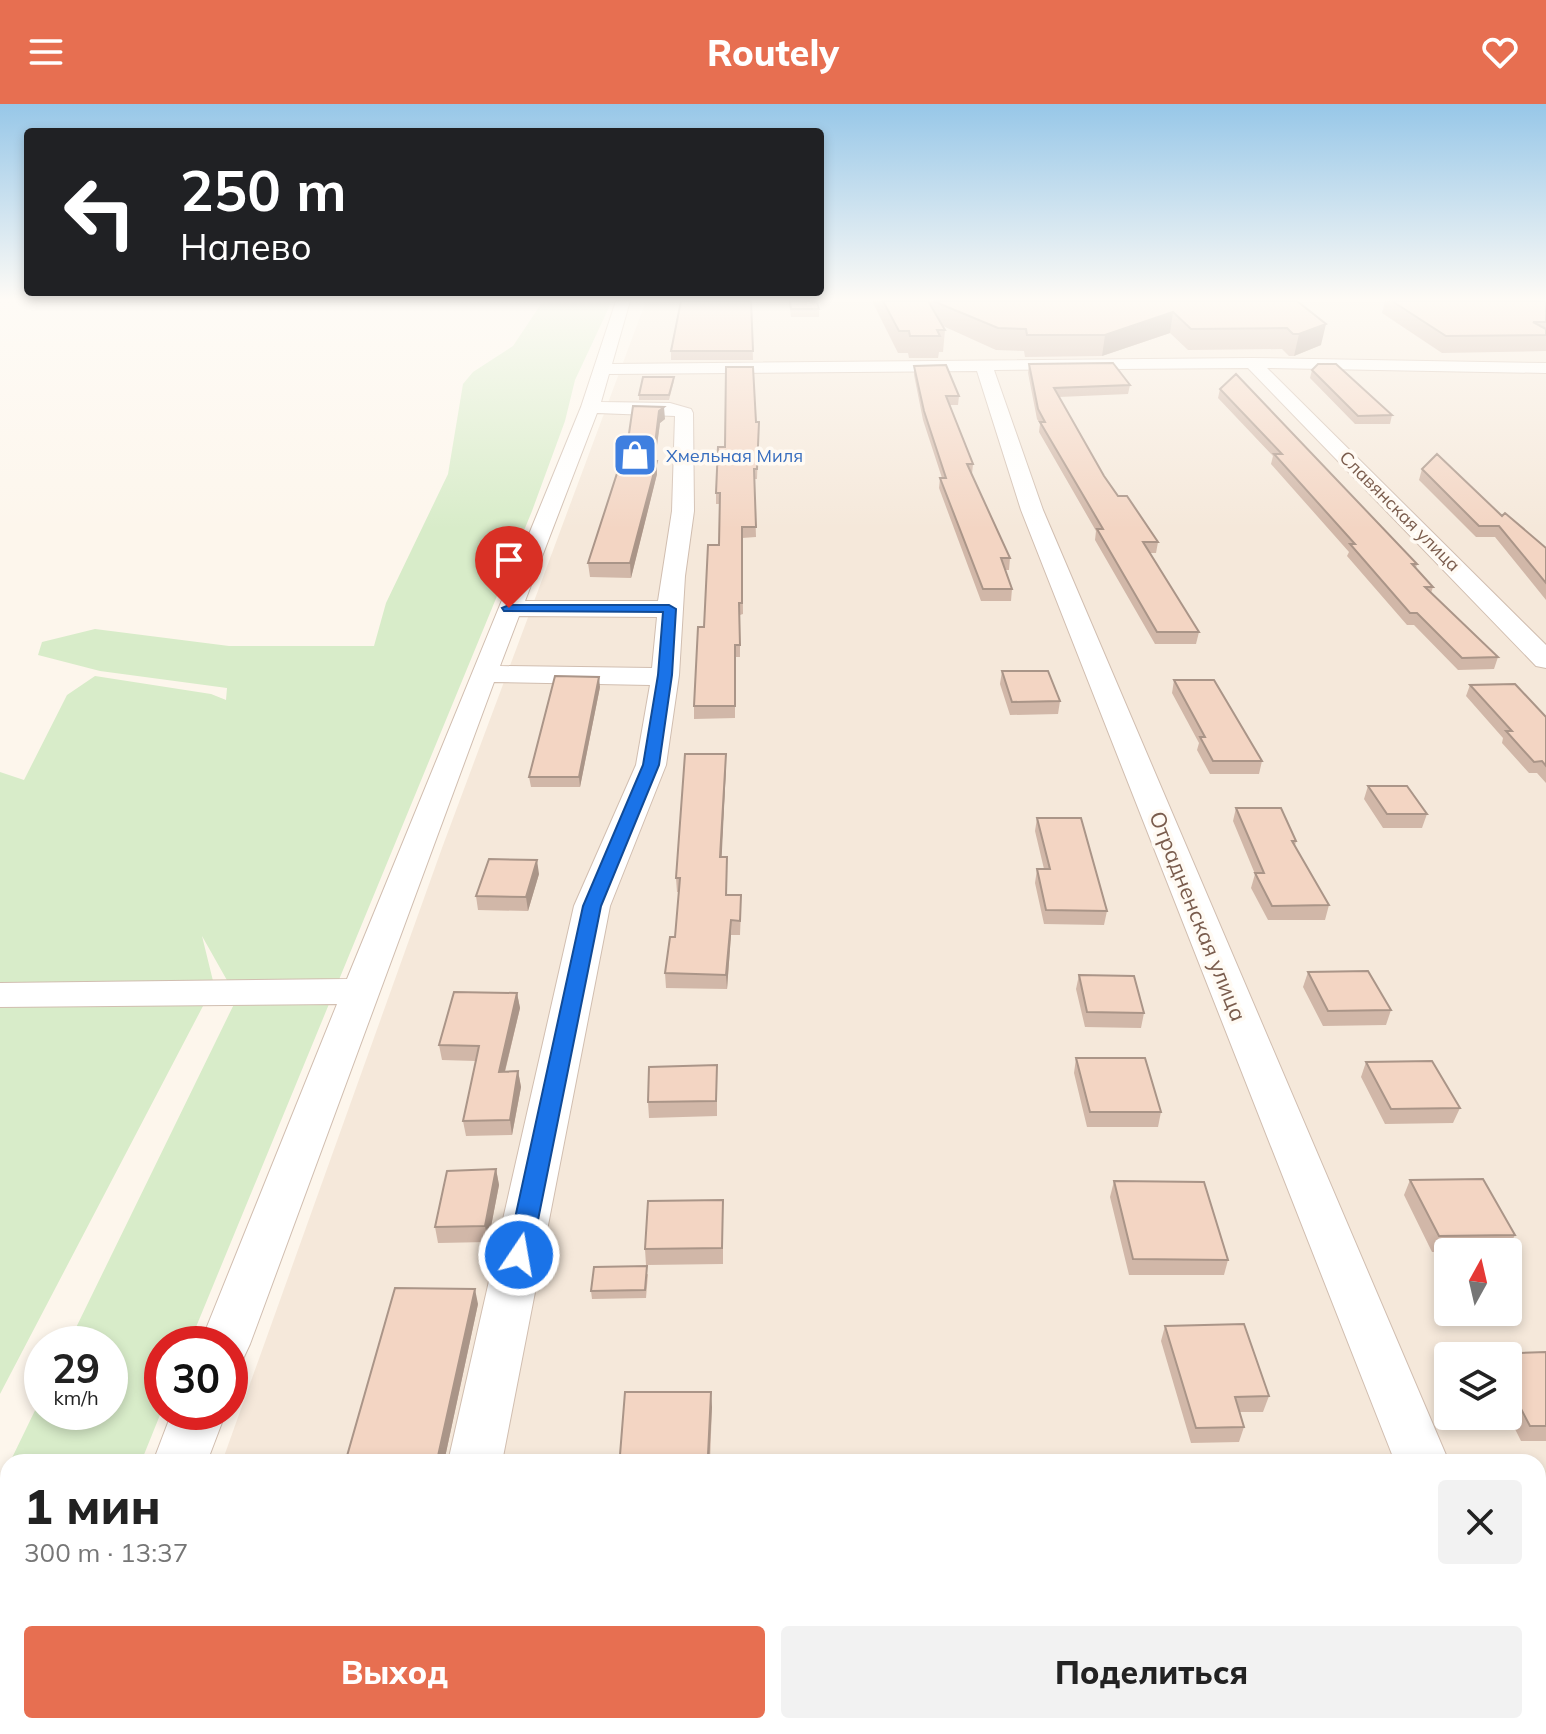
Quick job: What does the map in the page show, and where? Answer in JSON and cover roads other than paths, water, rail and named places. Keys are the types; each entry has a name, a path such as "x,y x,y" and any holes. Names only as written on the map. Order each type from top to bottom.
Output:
{"street":[{"path":"232,1326 509,608 590,407 598,377"},
{"name":"Отрадненская улица","path":"988,377 1032,510 1419,1454"},
{"name":"Славянская улица","path":"1266,377 1546,660"},
{"path":"477,1454 592,906 651,765 665,675 669,609 683,511 684,413 670,409 590,407"},
{"path":"509,608 669,609"},
{"path":"486,674 627,678 665,675"},
{"path":"0,995 360,991"},
{"path":"183,1454 192,1430"}],"place":[{"name":"Хмельная Миля","path":"635,455"}]}
